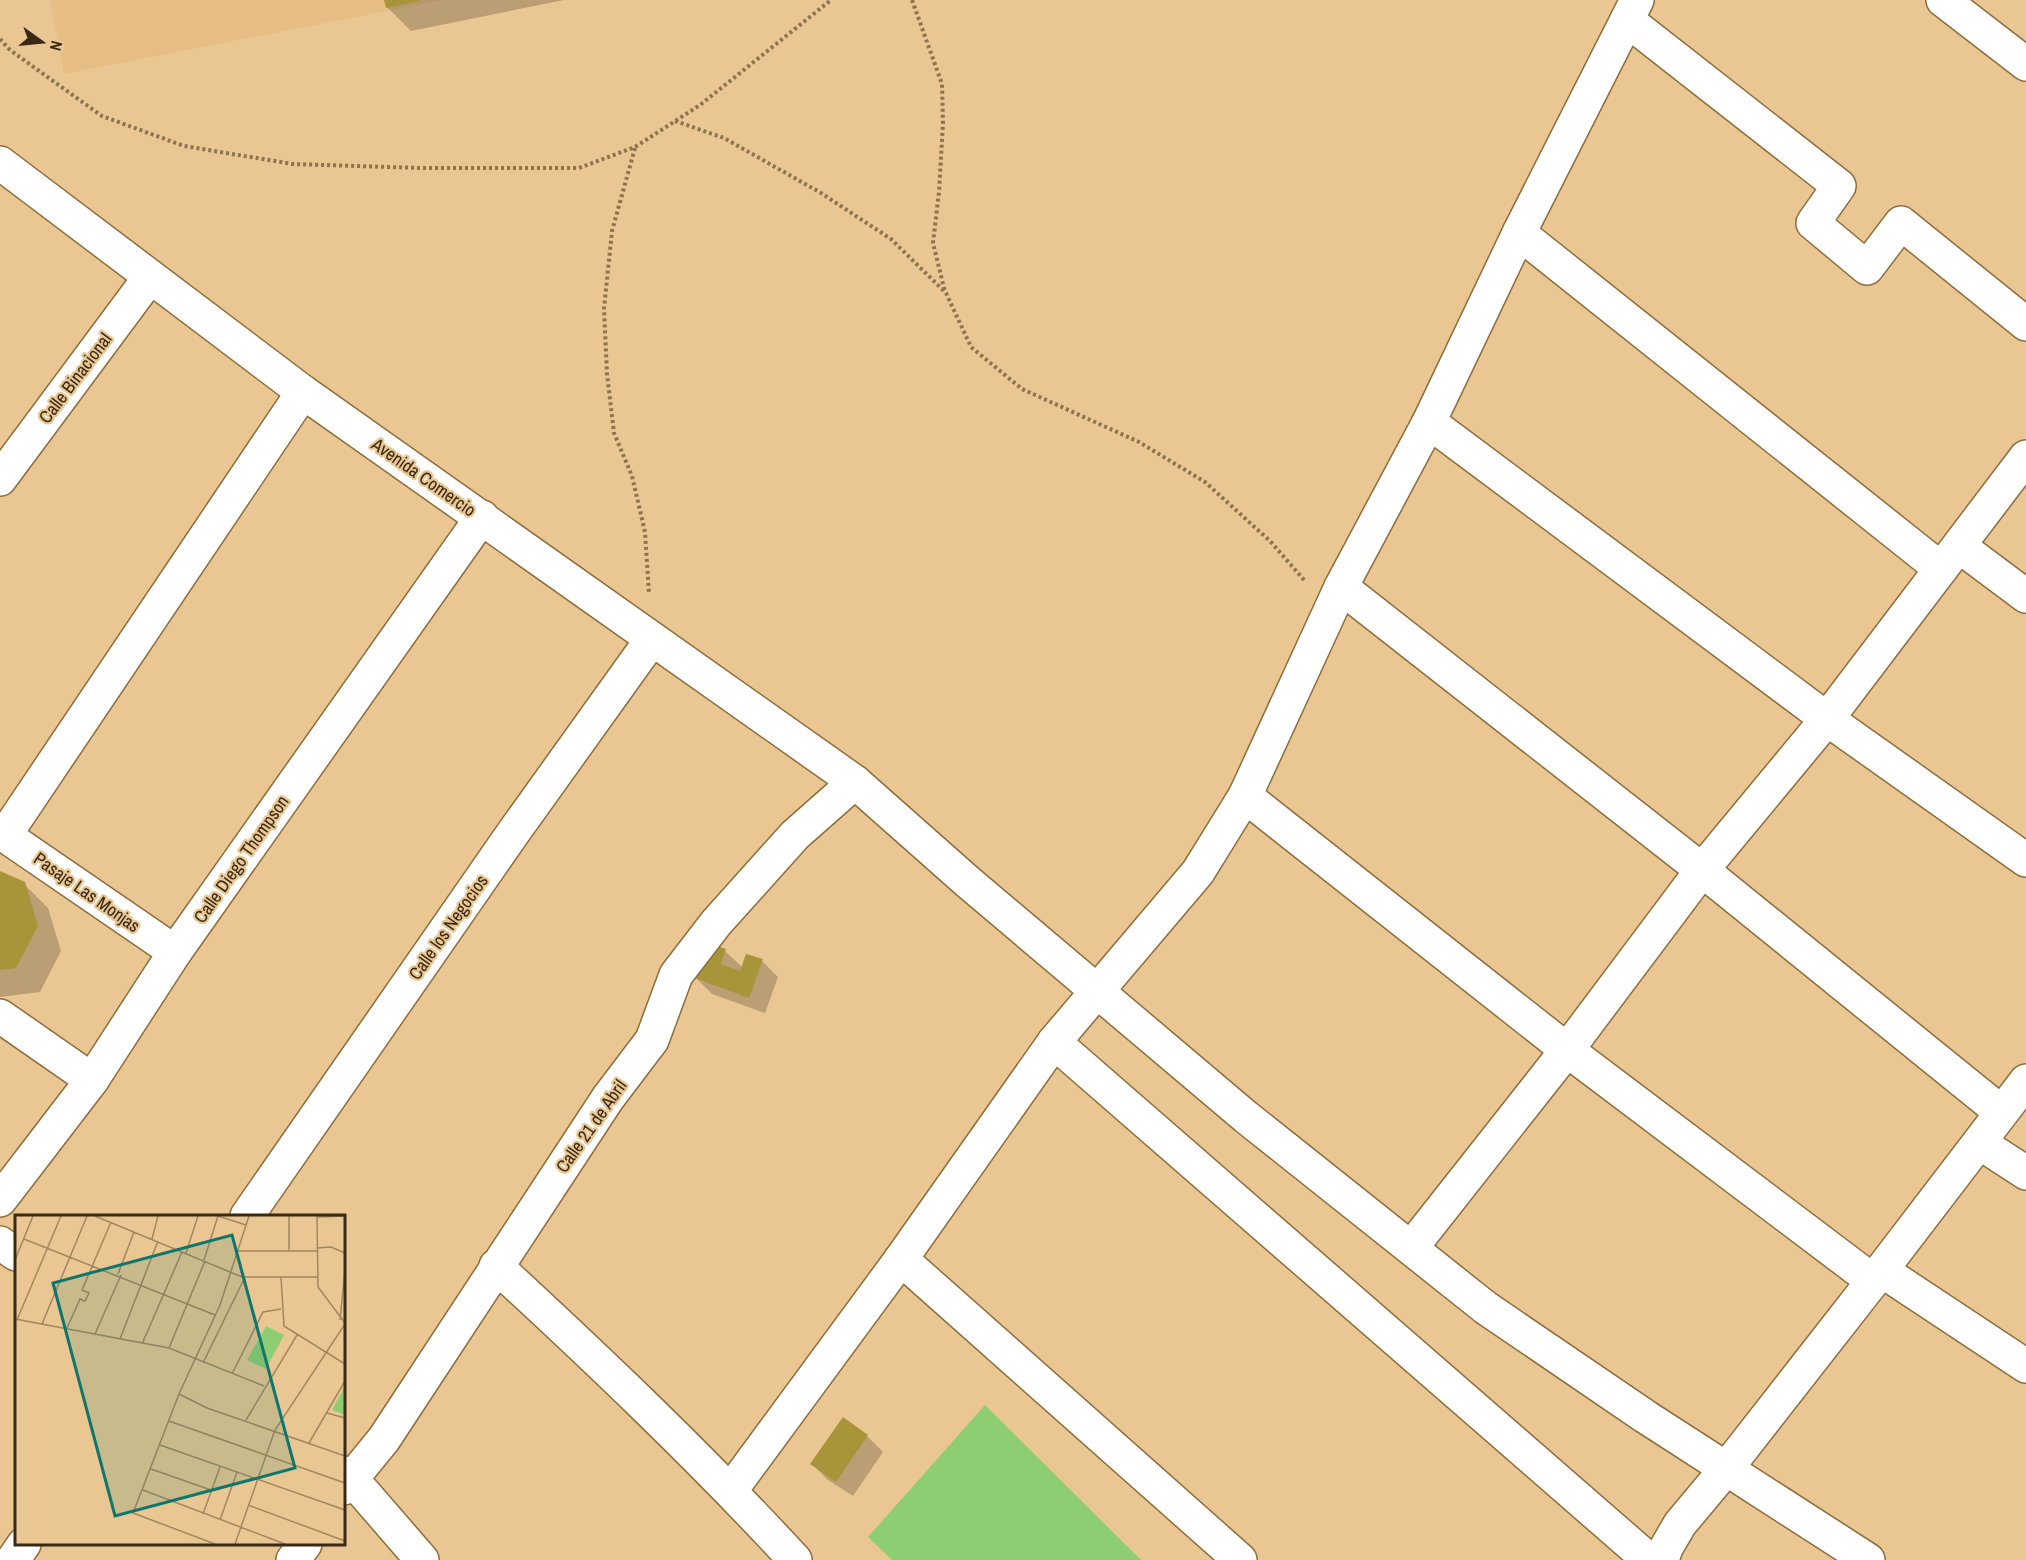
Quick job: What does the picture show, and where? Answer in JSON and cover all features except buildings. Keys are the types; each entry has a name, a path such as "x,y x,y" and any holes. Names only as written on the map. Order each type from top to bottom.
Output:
{"street":[{"path":"1943,0 2026,64"},
{"path":"731,1490 901,1259 1054,1042 1198,872 1245,796 1337,596 1429,422 1519,234 1632,10 1839,186 1813,223 1867,268 1901,223 2026,324"},
{"name":"Avenida Comercio","path":"0,163 303,392 855,782 1246,1117 1486,1308 1725,1469 1868,1560"},
{"path":"1519,234 1950,558 2026,596"},
{"name":"Calle Binacional","path":"0,479 150,277"},
{"path":"2,833 303,392"},
{"path":"1429,422 1827,719 2026,860"},
{"path":"1411,1248 1567,1050 1702,870 1827,719 2026,457"},
{"name":"Calle Diego Thompson","path":"0,1200 92,1080 175,952 482,517"},
{"path":"1337,596 1702,870 2001,1112"},
{"name":"Calle los Negocios","path":"248,1215 513,833 652,639"},
{"name":"Calle 21 de Abril","path":"346,1480 384,1439 608,1098 652,1040 676,975 716,923 795,834 855,782"},
{"path":"1245,796 1567,1050 1877,1276 2026,1366"},
{"name":"Pasaje Las Monjas","path":"2,833 175,952"},
{"path":"0,1016 92,1080"},
{"path":"1054,1042 1649,1560"},
{"path":"1662,1560 1680,1524 1877,1276 2026,1080"},
{"path":"1980,1143 2026,1173"},
{"path":"0,1243 15,1253"},
{"path":"901,1259 1240,1560"},
{"path":"496,1266 619,1380 731,1490 795,1560"},
{"path":"346,1480 422,1560"},
{"path":"13,1560 23,1545"},
{"path":"293,1560 303,1545"}],"path":[{"path":"0,39 10,50 102,116 184,146 293,164 420,168 579,168 635,147 700,105 831,0"},
{"path":"912,0 942,84 943,123 933,243 946,293 971,347 1022,389 1139,442 1205,482 1270,541 1299,576 1337,596"},
{"path":"675,121 724,138 821,193 891,239 946,293"},
{"path":"635,147 612,231 605,320 607,374 614,433 632,476 645,532 652,639"}],"shaded area":[{"path":"50,0 443,0 64,74"}],"green space":[{"path":"985,1405 1141,1560 892,1560 868,1537"}]}
